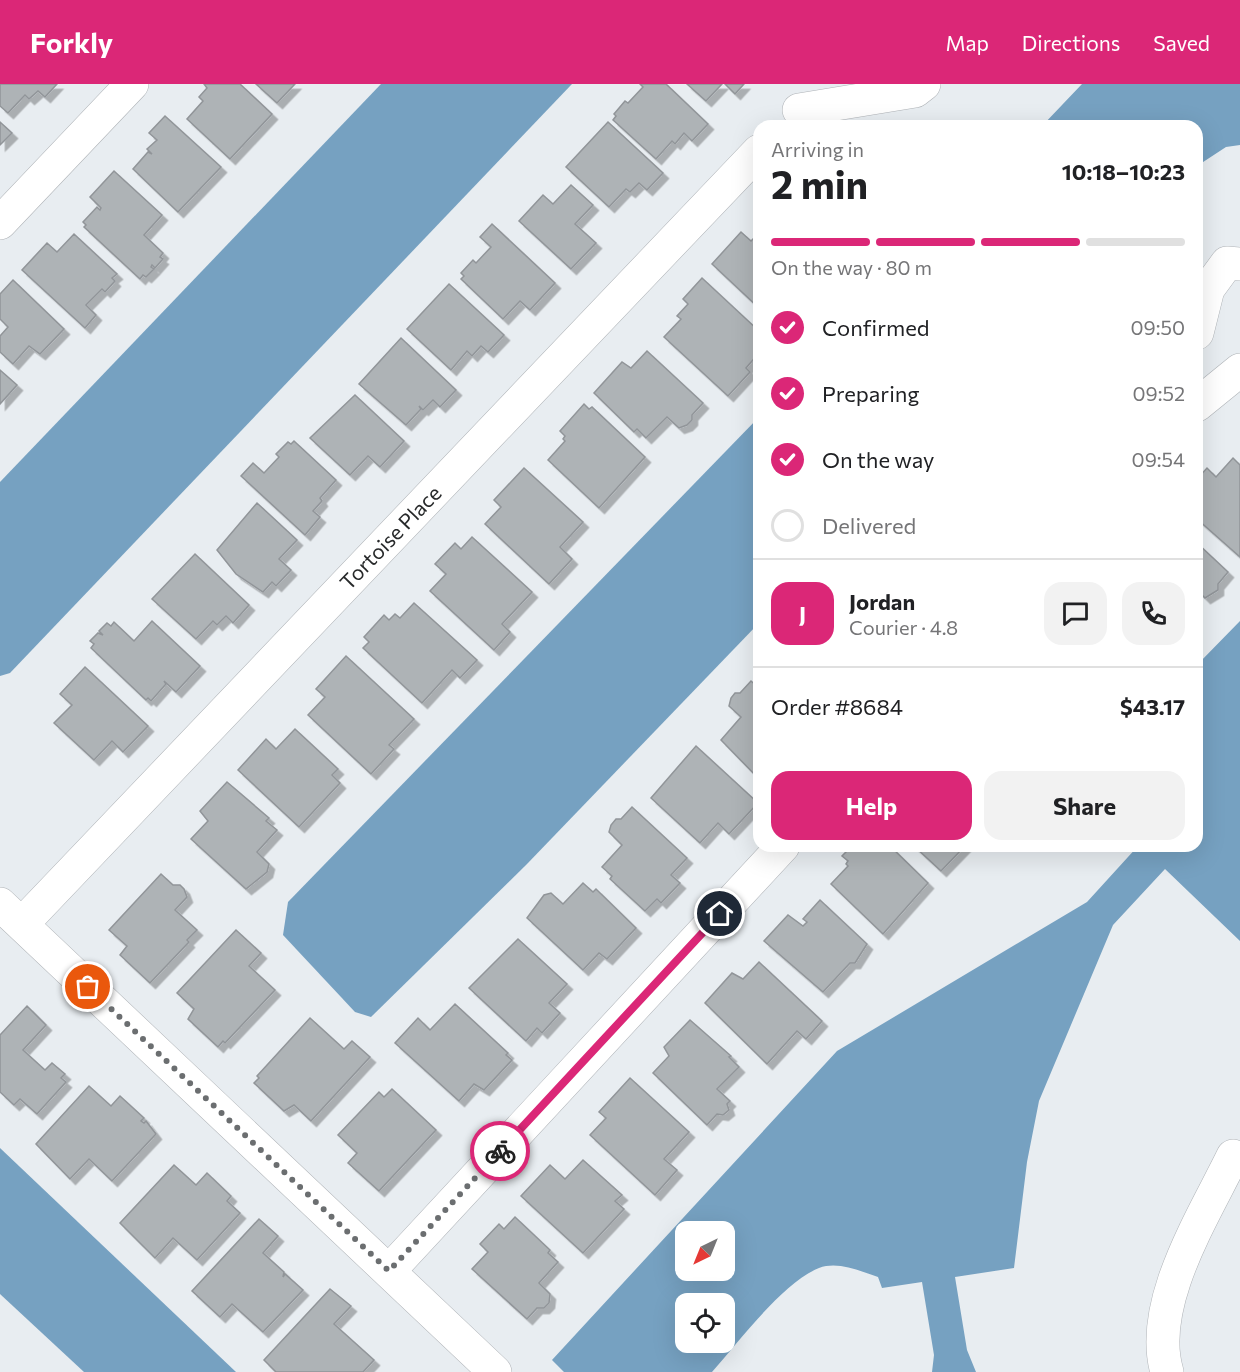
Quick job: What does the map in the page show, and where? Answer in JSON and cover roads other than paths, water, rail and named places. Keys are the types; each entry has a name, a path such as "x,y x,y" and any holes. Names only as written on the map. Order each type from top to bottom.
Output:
{"street":[{"path":"0,223 132,84"},
{"path":"800,106 915,90 924,84"},
{"name":"Tortoise Place","path":"11,914 753,157"},
{"path":"1203,309 1208,289 1227,263 1240,264"},
{"path":"1203,400 1240,370"},
{"path":"389,1271 777,852"},
{"path":"11,914 495,1372"},
{"path":"1167,1372 1163,1358 1164,1322 1181,1263 1233,1156"}],"water":[{"path":"381,84 572,84 10,673 0,676 0,482"},
{"path":"1082,84 1240,84 1240,145 1226,147 1203,162 1203,120 1048,120"},
{"path":"753,423 753,629 527,864 371,1017 355,1012 283,935 288,902"},
{"path":"1240,621 1240,941 1165,869 1113,925 1039,1101 1027,1162 1014,1268 955,1277 967,1350 976,1372 932,1372 934,1355 922,1282 882,1288 878,1277 849,1268 826,1266 790,1286 735,1345 735,1293 675,1293 675,1353 728,1353 712,1372 564,1372 552,1360 675,1227 675,1281 735,1281 735,1221 680,1221 837,1051 1087,902 1133,852 1203,852 1203,659"},
{"path":"0,1148 236,1372 84,1372 0,1294"}]}
